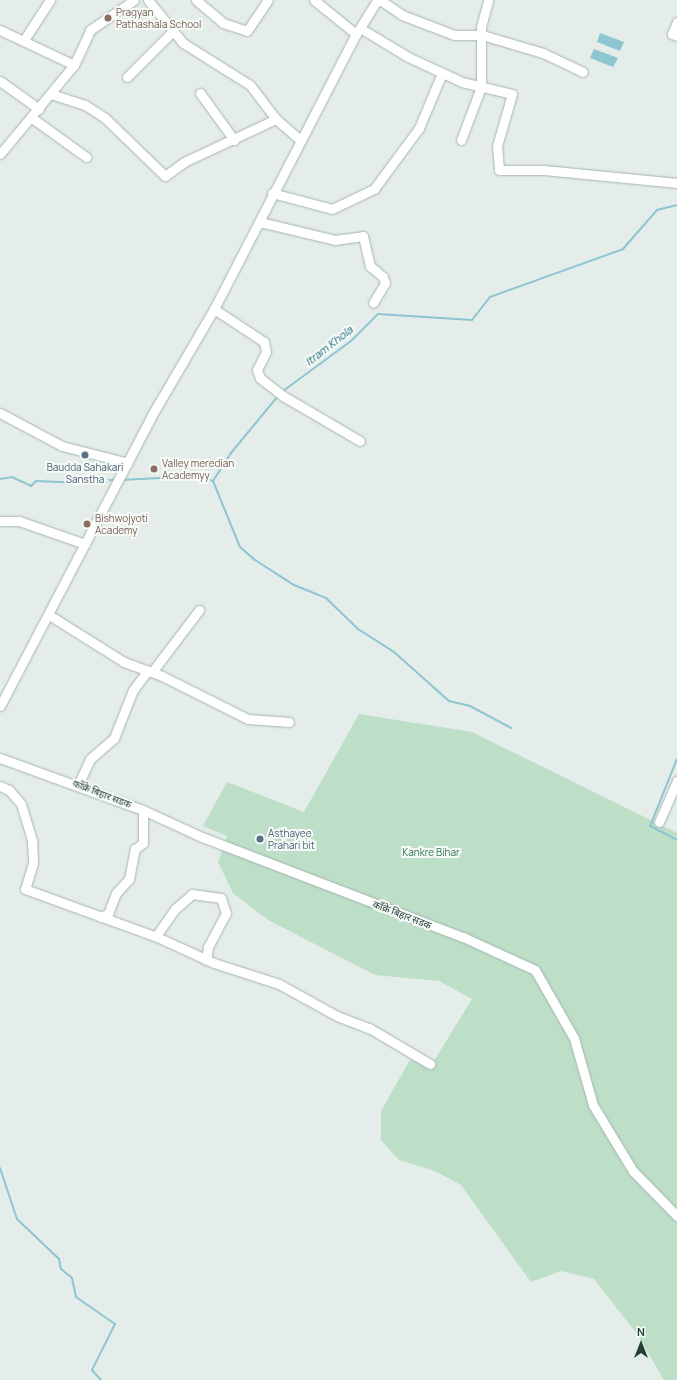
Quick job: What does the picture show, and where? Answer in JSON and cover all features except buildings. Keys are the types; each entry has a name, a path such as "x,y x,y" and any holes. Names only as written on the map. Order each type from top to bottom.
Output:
{"street":[{"path":"24,40 50,0"},
{"path":"0,154 32,118 74,65 90,30 134,0"},
{"path":"148,0 173,32 198,55 250,85 276,118 301,141"},
{"path":"196,0 223,23 247,31 268,0"},
{"path":"314,0 358,31 442,74 481,87 509,92 513,97 497,146 499,170 544,170 677,183"},
{"path":"0,706 116,485 214,309 260,222 272,193 301,141 358,31 378,0 402,14 454,35 482,35 542,53 583,72"},
{"path":"461,140 481,87 482,35 488,0"},
{"path":"677,22 672,34 677,36"},
{"path":"0,30 24,40 74,65"},
{"path":"127,76 173,32"},
{"path":"272,193 332,209 374,189 419,128 442,74"},
{"path":"0,81 39,109"},
{"path":"51,94 85,105 105,118 160,175 170,174 184,162 234,140 276,118"},
{"path":"200,94 234,140"},
{"path":"32,118 86,157"},
{"path":"260,222 335,240 363,236 370,266 383,277 385,283 373,303"},
{"path":"214,309 264,342 266,352 257,374 280,394 360,441"},
{"path":"0,413 62,446 128,463"},
{"path":"0,521 19,521 85,544"},
{"path":"78,785 90,759 114,738 133,690 149,673 199,610"},
{"path":"49,615 149,673 248,719 289,722"},
{"name":"काँक्रे बिहार सडक","path":"0,758 78,785 143,810 202,837 463,937 534,970 574,1038 593,1105 633,1171 677,1216"},
{"path":"659,822 677,781"},
{"path":"0,786 9,790 21,804 32,841 33,863 25,889 156,936 206,960 279,984 337,1016 369,1028 430,1064"},
{"path":"100,917 108,914 116,893 129,879 136,849 142,843 143,810"},
{"path":"156,936 175,909 192,894 221,898 226,913 208,947 206,960"}],"green space":[{"name":"Kankre Bihar","path":"359,714 472,732 677,833 677,1380 664,1380 637,1334 594,1279 561,1271 531,1282 461,1185 435,1171 399,1160 381,1140 381,1111 410,1060 431,1066 472,999 439,981 375,975 268,920 233,893 218,862 227,836 203,826 227,782 304,812"}],"water":[{"path":"600,33 624,42 620,51 597,42"},
{"path":"594,49 618,58 613,67 590,58"}],"waterway":[{"name":"Itram Khola","path":"283,391 351,341 378,314 472,320 490,297 623,249 657,210 677,205"},
{"name":"Itram Khola","path":"120,480 199,476 213,481 231,453 278,396"},
{"name":"Itram Khola","path":"0,479 12,477 31,486 36,481 83,483 114,480"},
{"path":"213,481 240,547 255,560 294,585 326,598 358,629 394,652 449,701 470,706 511,728"},
{"path":"677,759 650,826 677,840"},
{"path":"0,1168 17,1219 59,1259 61,1269 72,1278 76,1297 115,1324 92,1370 101,1380"}],"place":[{"name":"Pragyan Pathashala School","path":"108,18"},
{"name":"Baudda Sahakari Sanstha","path":"85,455"},
{"name":"Valley meredian Academyy","path":"154,469"},
{"name":"Bishwojyoti Academy","path":"87,524"},
{"name":"Asthayee Prahari bit","path":"260,839"}]}
